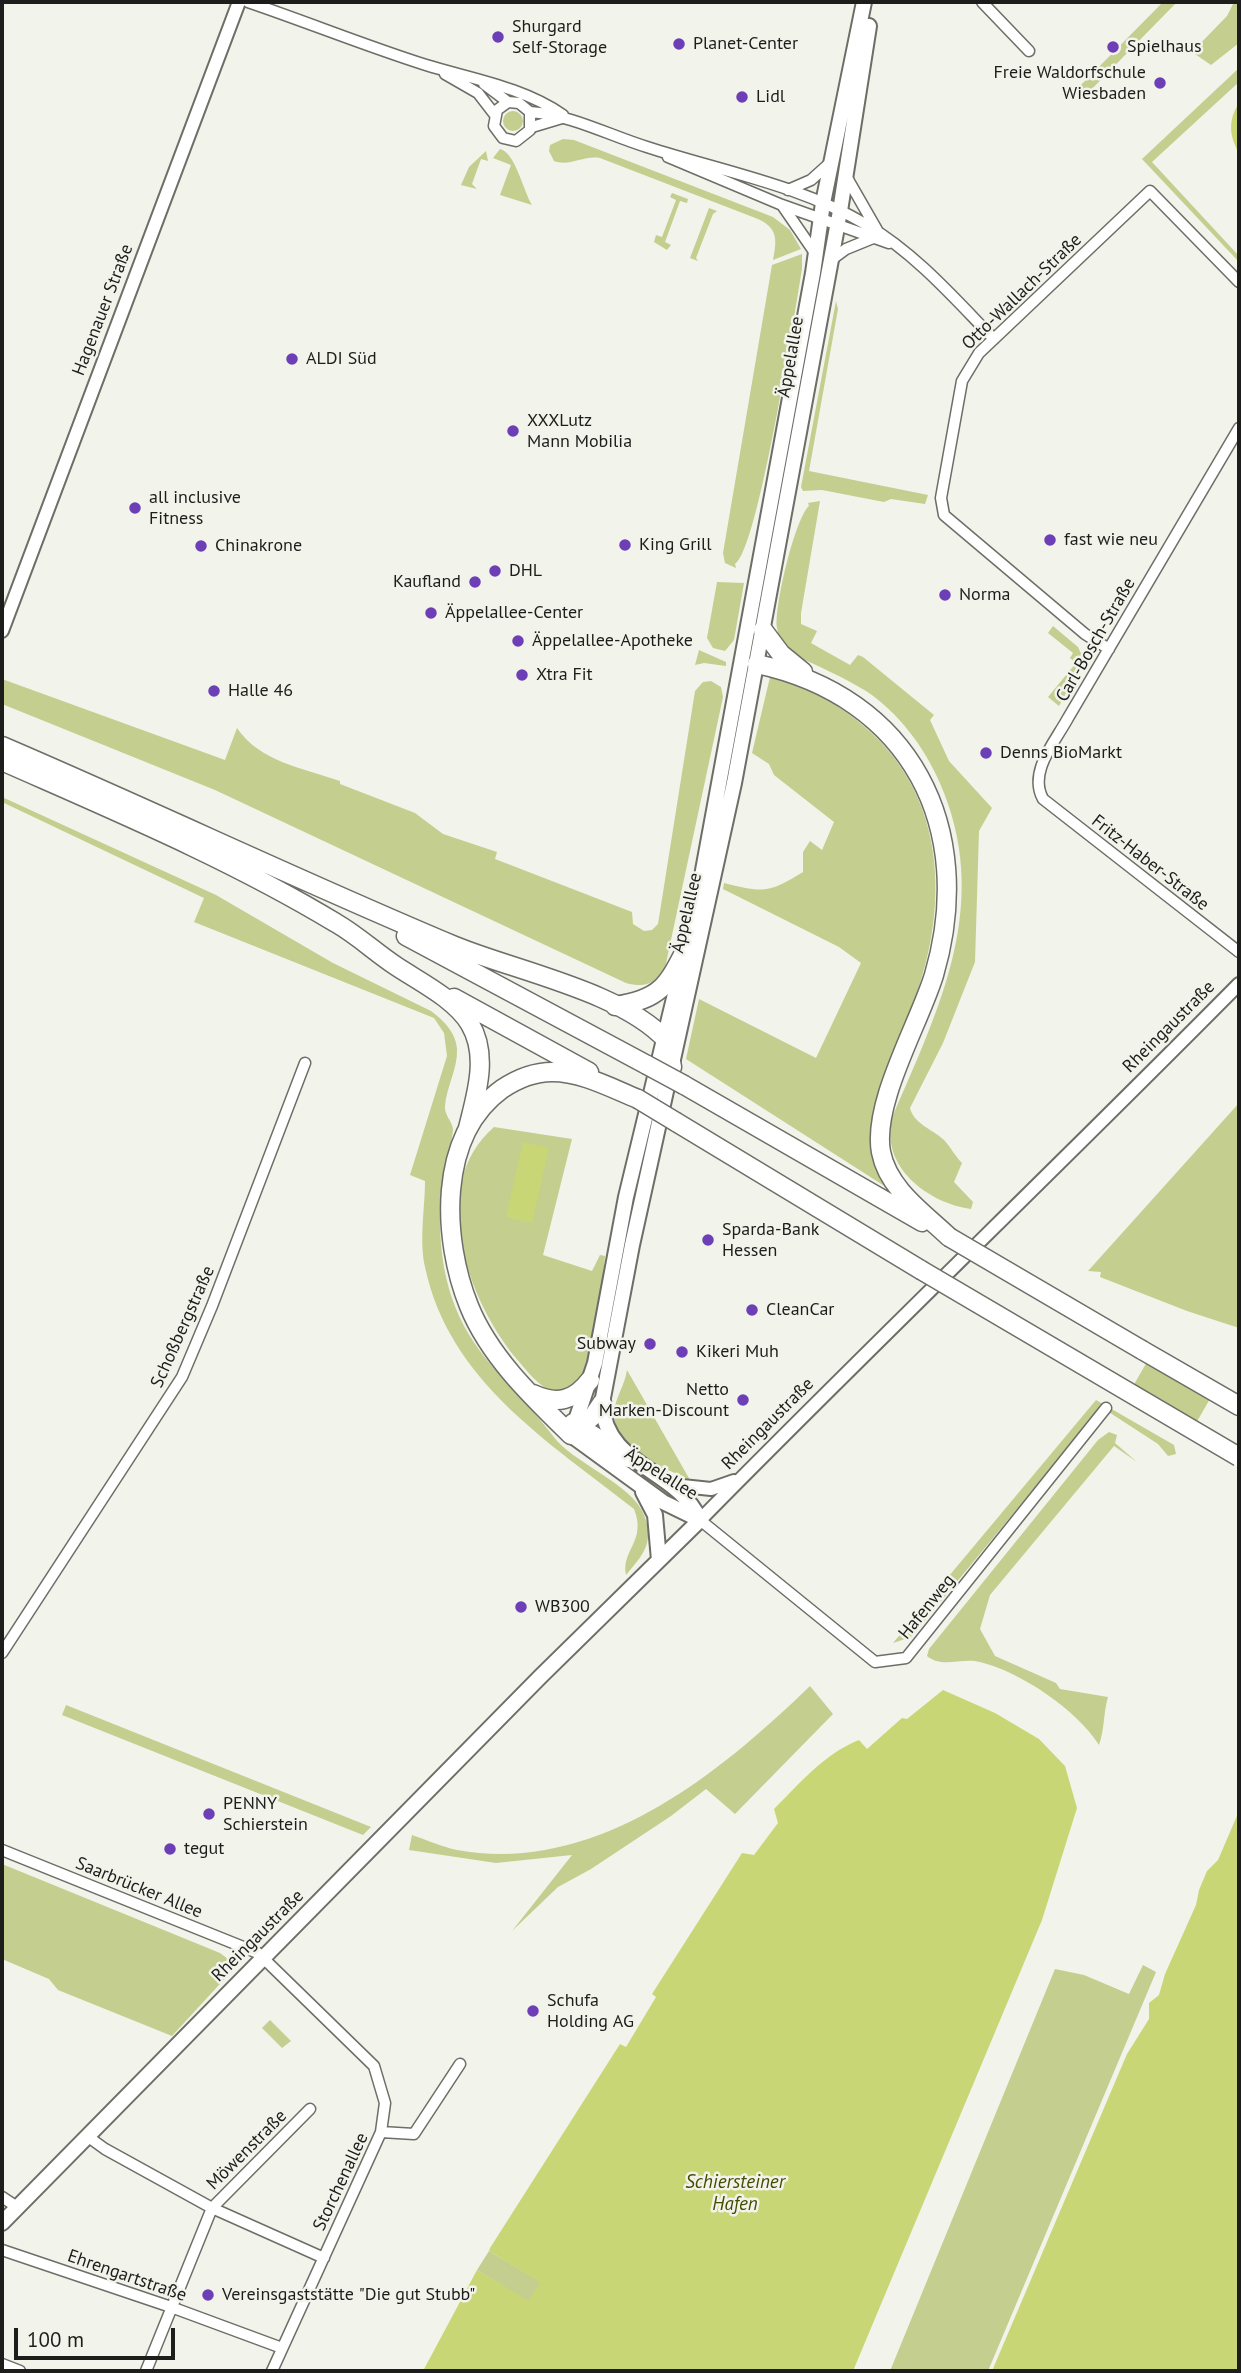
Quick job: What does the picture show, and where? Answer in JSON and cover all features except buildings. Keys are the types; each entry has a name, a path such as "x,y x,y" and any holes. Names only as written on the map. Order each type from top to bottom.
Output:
{"highway":[{"path":"763,630 781,654 814,680 858,707 904,750 926,788 941,829 948,878 940,951 926,1000 889,1094 880,1143 884,1164 896,1186 949,1237"},
{"path":"750,663 814,680"},
{"path":"2,746 308,884 636,1016 664,1037 670,1045 672,1067"},
{"path":"2,761 162,831 283,892 348,930 458,1009 476,1036 480,1068 468,1128 455,1172 450,1210 456,1267 469,1306 482,1332 531,1394 575,1428 629,1458"},
{"path":"308,884 684,1085 1239,1406"},
{"path":"615,1006 650,999 659,993 674,973 687,947"},
{"path":"403,970 638,1099 1239,1457"},
{"path":"468,1128 494,1095 518,1080 541,1073 580,1076 638,1099"},
{"path":"531,1394 550,1400 567,1400 578,1394 590,1380"},
{"path":"575,1428 602,1403"}],"main road":[{"name":"Äppelallee","path":"700,1520 675,1509 638,1485 575,1428 606,1314 620,1230 750,663 763,630 822,259 820,218 864,2"},
{"name":"Äppelallee","path":"700,1520 692,1505 673,1485 629,1458 609,1434 602,1403 611,1346 718,866 750,663 822,259 838,218 873,2"},
{"path":"638,1485 655,1515 659,1560"},
{"name":"Rheingaustraße","path":"2,2223 700,1520"},
{"name":"Rheingaustraße","path":"2,2231 18,2207"}],"street":[{"name":"Hagenauer Straße","path":"2,631 239,2"},
{"path":"248,2 429,66 537,100 566,117 649,148 782,205 820,218 838,218"},
{"path":"982,2 1029,51"},
{"path":"429,66 473,88 495,115 495,129 506,140 521,139 531,127 566,117"},
{"path":"481,82 508,102 523,105 530,112 566,117"},
{"path":"495,115 508,102"},
{"path":"530,112 531,127"},
{"path":"649,148 823,203 838,218 896,246 923,268 994,339"},
{"path":"788,190 811,180 834,159"},
{"path":"845,174 876,236"},
{"name":"Otto-Wallach-Straße","path":"1109,649 1085,634 955,528 940,508 962,381 971,363 994,339 1150,191 1239,282"},
{"path":"782,205 822,259 876,236"},
{"name":"Carl-Bosch-Straße","path":"1043,799 1038,785 1039,772 1239,428"},
{"name":"Fritz-Haber-Straße","path":"1043,799 1239,952"},
{"name":"Rheingaustraße","path":"700,1520 1239,984"},
{"name":"Schoßbergstraße","path":"2,1653 182,1377 305,1063"},
{"name":"Hafenweg","path":"700,1520 875,1661 906,1658 1106,1408"},
{"path":"673,1485 716,1488 743,1476"},
{"name":"Saarbrücker Allee","path":"2,1850 247,1948 264,1958"},
{"name":"Storchenallee","path":"264,1958 374,2066 386,2103 381,2132 272,2371"},
{"path":"381,2132 414,2134 460,2064"},
{"name":"Möwenstraße","path":"146,2371 212,2208 310,2109"},
{"path":"87,2136 104,2149 212,2208 324,2258"},
{"path":"2,2197 18,2207"},
{"name":"Ehrengartstraße","path":"2,2250 172,2307 282,2348"},
{"path":"2,2364 20,2371"}],"shaded area":[{"path":"1163,2 1177,2 1085,96 1077,89"},
{"path":"1234,2 1239,2 1239,43 1211,65 1192,52 1227,16"},
{"path":"1239,68 1239,82 1152,162 1239,256 1239,262 1142,159"},
{"path":"509,111 517,111 523,121 517,131 509,131 503,125 503,117"},
{"path":"563,139 574,140 773,217 790,230 801,249 773,260 775,235 769,226 758,219 600,158 565,163 554,161 549,151 550,145"},
{"path":"500,149 514,164 532,205 500,195 511,165 493,158"},
{"path":"486,151 488,161 481,159 472,184 477,189 461,185 469,167"},
{"path":"672,193 688,199 687,203 680,201 665,242 671,245 667,250 654,242 656,235 662,237 676,200 670,197"},
{"path":"709,208 717,211 713,214 696,258 698,261 690,258"},
{"path":"802,254 792,331 764,476 754,518 744,549 735,564 736,568 725,563 723,553 772,265"},
{"path":"836,301 838,309 809,471 928,495 925,504 891,499 884,502 822,490 803,491 801,487"},
{"path":"820,501 801,613 801,624 817,631 811,643 850,665 858,655 863,657 934,715 930,720 949,761 992,808 979,831 975,962 943,1043 910,1108 915,1118 944,1140 962,1163 954,1182 973,1202 971,1209 939,1199 911,1180 900,1167 890,1136 892,1118 942,994 954,953 961,911 961,869 954,826 939,781 918,743 889,709 866,691 794,655 783,643 777,628 782,583 792,544 808,503"},
{"path":"717,582 744,583 734,640 725,651 713,648 707,638"},
{"path":"1053,626 1078,647 1084,660 1059,706 1048,697 1076,663 1070,658 1073,653 1048,633"},
{"path":"699,650 726,662 726,666 704,663 695,665"},
{"path":"770,677 782,678 807,688 866,728 893,756 913,787 926,820 934,856 936,892 933,929 914,1001 886,1070 874,1116 873,1139 877,1163 886,1187 686,1059 699,999 816,1058 861,963 839,947 723,889 724,883 765,889 782,884 803,872 803,852 810,841 822,850 834,822 774,775 769,764 752,753"},
{"path":"2,679 225,760 237,728 247,740 270,756 340,781 340,784 415,813 443,834 497,852 495,859 632,912 633,924 644,931 652,930 658,924 695,691 703,682 711,681 721,687 723,697 665,968 649,983 626,983 215,790 2,704"},
{"path":"2,797 216,895 333,963 431,1011 448,1027 457,1049 445,1106 453,1130 442,1187 440,1228 444,1268 455,1307 484,1357 562,1446 615,1483 638,1504 647,1525 648,1541 646,1548 626,1575 625,1566 638,1529 634,1509 569,1459 507,1406 479,1376 456,1343 437,1307 423,1257 425,1181 410,1175 447,1056 444,1033 434,1018 194,922 204,898 2,802"},
{"path":"1239,1103 1239,1328 1100,1277 1101,1272 1088,1271"},
{"path":"494,1127 572,1139 543,1255 592,1271 600,1255 605,1256 592,1347 581,1380 574,1389 555,1393 528,1373 498,1333 482,1305 470,1274 461,1242 458,1210 462,1180 473,1151"},
{"path":"1155,1348 1218,1385 1188,1437 1125,1400"},
{"path":"627,1370 690,1480 642,1455 622,1437 614,1413"},
{"path":"1096,1400 1174,1445 1176,1454 1168,1456 1158,1444 1101,1407 911,1637 893,1643"},
{"path":"1109,1432 1117,1435 1115,1443 1137,1462 1114,1446 990,1595 980,1629 995,1656 1056,1683 1060,1689 1108,1697 1099,1745 1062,1706 1013,1674 980,1662 939,1662 927,1656 929,1649 1098,1440"},
{"path":"597,1444 680,1498 678,1508"},
{"path":"810,1686 833,1714 735,1814 706,1789 671,1816 591,1869 558,1887 512,1931 572,1855 496,1863 409,1850 412,1835 457,1850 508,1854 557,1848 605,1833 650,1811 694,1784 735,1753"},
{"path":"66,1705 371,1827 363,1835 62,1715"},
{"path":"2,1864 220,1953 232,1962 230,1973 172,2036 58,1990 49,1979 2,1959"},
{"path":"1143,1965 1156,1972 988,2371 890,2371 1055,1969 1084,1975 1129,1994"},
{"path":"270,2020 291,2041 282,2048 262,2028"},
{"path":"489,2251 541,2282 529,2302 477,2270"}],"water":[{"path":"1239,103 1239,153 1231,128"},
{"path":"523,1142 549,1148 532,1223 506,1217"},
{"name":"Schiersteiner Hafen","path":"943,1690 995,1713 1039,1739 1065,1766 1077,1808 1042,1920 853,2371 423,2371 477,2270 529,2301 540,2282 489,2251 490,2248 620,2044 626,2047 656,1997 652,1994 742,1853 754,1855 778,1823 774,1809 813,1770 835,1753 859,1740 867,1749 902,1718 907,1719"},
{"path":"1239,1811 1239,2371 992,2371 1127,2054 1149,2019 1149,2003 1159,1995 1207,1871 1218,1860"}],"place":[{"name":"Shurgard Self-Storage","path":"498,37"},
{"name":"Planet-Center","path":"679,44"},
{"name":"Spielhaus","path":"1113,47"},
{"name":"Freie Waldorfschule Wiesbaden","path":"1160,83"},
{"name":"Lidl","path":"742,97"},
{"name":"ALDI Süd","path":"292,359"},
{"name":"XXXLutz Mann Mobilia","path":"513,431"},
{"name":"all inclusive Fitness","path":"135,508"},
{"name":"fast wie neu","path":"1050,540"},
{"name":"King Grill","path":"625,545"},
{"name":"Chinakrone","path":"201,546"},
{"name":"DHL","path":"495,571"},
{"name":"Kaufland","path":"475,582"},
{"name":"Norma","path":"945,595"},
{"name":"Äppelallee-Center","path":"431,613"},
{"name":"Äppelallee-Apotheke","path":"518,641"},
{"name":"Xtra Fit","path":"522,675"},
{"name":"Halle 46","path":"214,691"},
{"name":"Denns BioMarkt","path":"986,753"},
{"name":"Sparda-Bank Hessen","path":"708,1240"},
{"name":"CleanCar","path":"752,1310"},
{"name":"Subway","path":"650,1344"},
{"name":"Kikeri Muh","path":"682,1352"},
{"name":"Netto Marken-Discount","path":"743,1400"},
{"name":"WB300","path":"521,1607"},
{"name":"PENNY Schierstein","path":"209,1814"},
{"name":"tegut","path":"170,1849"},
{"name":"Schufa Holding AG","path":"533,2011"},
{"name":"Vereinsgaststätte \"Die gut Stubb\"","path":"208,2295"}]}
